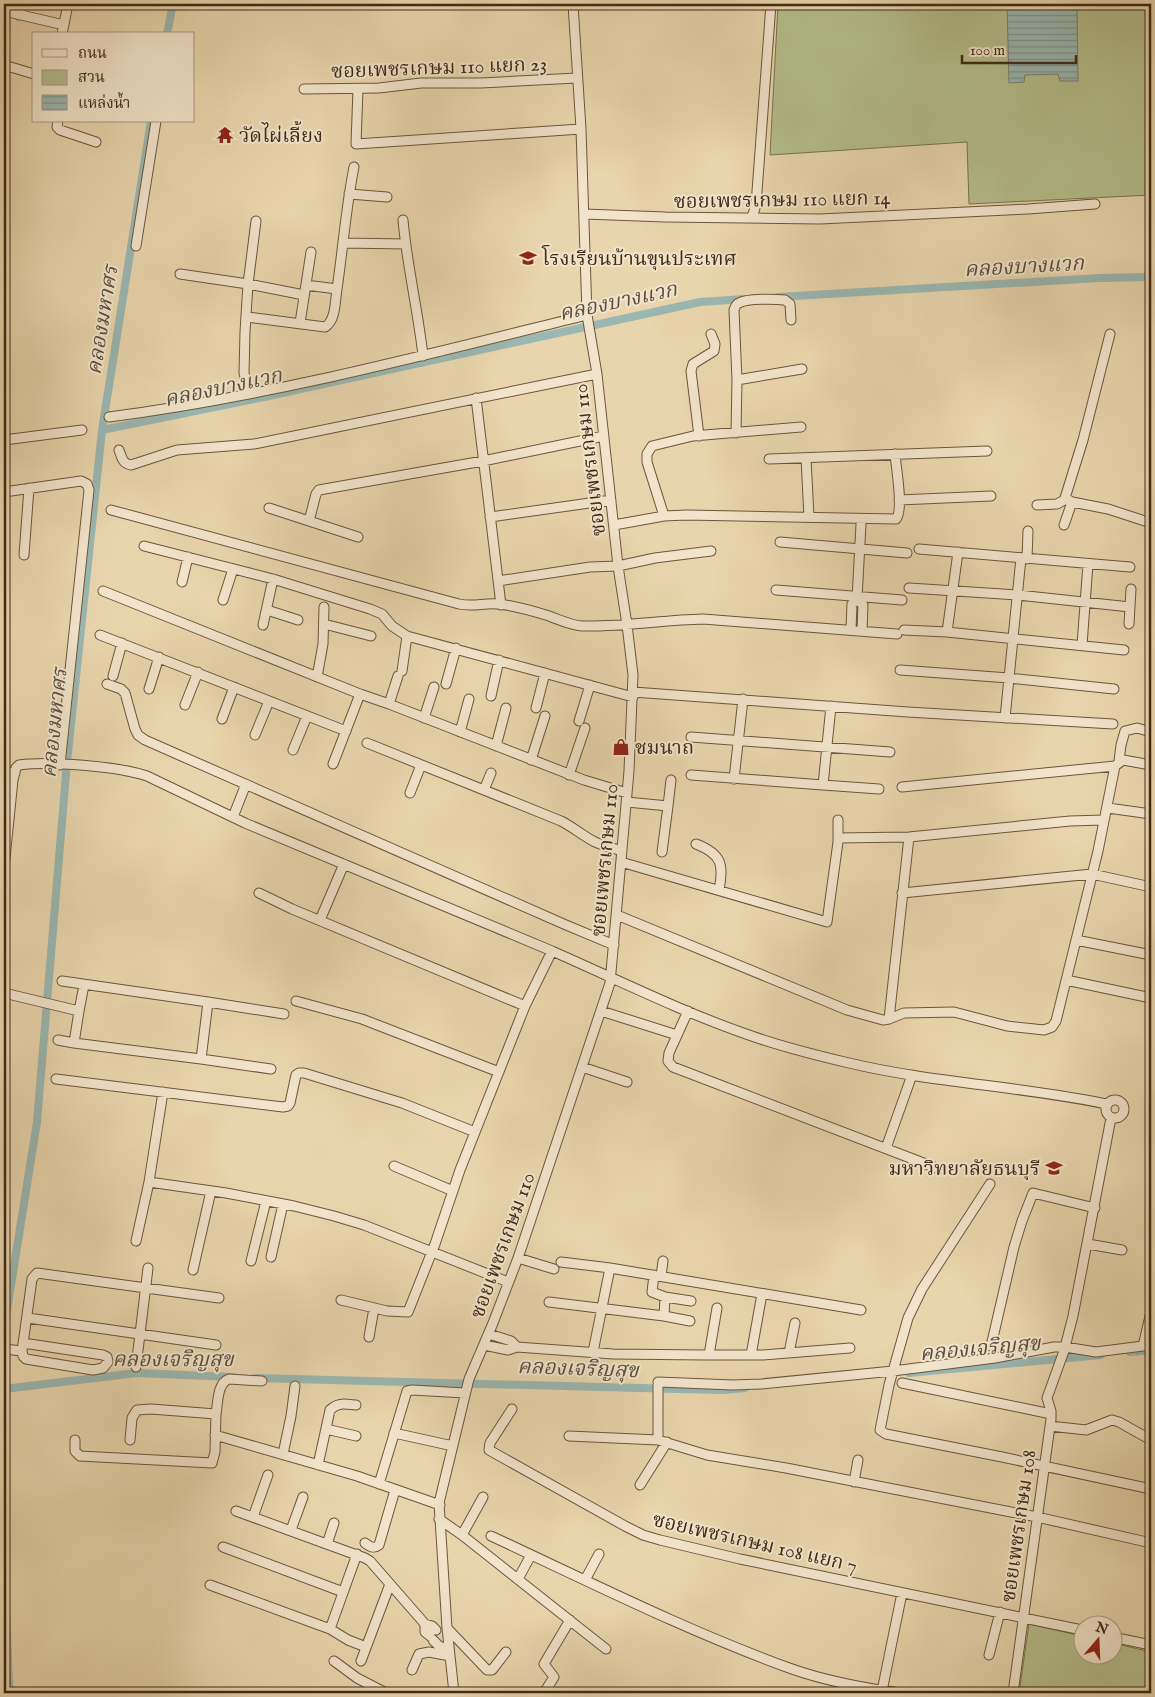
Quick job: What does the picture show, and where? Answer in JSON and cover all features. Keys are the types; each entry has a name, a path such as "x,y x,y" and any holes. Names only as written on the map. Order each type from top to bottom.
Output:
{"street":[{"path":"19,15 22,4"},
{"path":"4,11 63,30 68,4"},
{"name":"ซอยเพชรเกษม 110","path":"454,1693 449,1649 437,1634 440,1505 469,1379 489,1334 518,1258 611,977 627,798 633,694 628,625 618,566 604,436 588,317 581,129 576,78 573,4"},
{"path":"752,217 756,205 771,4"},
{"path":"4,65 32,73"},
{"name":"ซอยเพชรเกษม 110 แยก 23","path":"304,89 379,88 422,82 481,83 576,78"},
{"path":"358,89 356,144 581,129"},
{"path":"58,122 57,127 60,130 96,142"},
{"path":"136,246 156,122"},
{"path":"247,318 300,323 320,327 330,324 334,314 354,167"},
{"path":"349,194 387,197"},
{"name":"ซอยเพชรเกษม 110 แยก 14","path":"584,214 820,219 1028,210 1095,204"},
{"path":"403,220 405,244 419,315 423,356"},
{"path":"249,394 244,373 248,284 256,221"},
{"path":"344,244 405,244"},
{"path":"300,323 311,252"},
{"path":"180,274 304,295"},
{"path":"306,285 337,289"},
{"path":"736,433 737,380 734,310 739,302 785,300 790,304 791,320"},
{"path":"109,417 178,408 249,394 588,317"},
{"path":"699,436 691,371 693,364 714,351 715,344 711,334"},
{"path":"1064,525 1069,501 1066,491 1083,440 1110,334"},
{"path":"737,380 802,369"},
{"path":"119,450 125,464 131,465 177,450 254,444 596,374"},
{"path":"476,398 501,605"},
{"path":"664,516 647,462 648,451 652,446 699,436 801,427"},
{"path":"4,440 82,430"},
{"path":"309,521 316,494 320,490 484,461 604,436"},
{"path":"769,459 987,451"},
{"path":"614,525 664,516 717,514 896,519 899,514 899,500 895,454"},
{"path":"806,458 809,517"},
{"path":"4,492 81,481 87,484 89,490 63,765"},
{"path":"24,555 29,488"},
{"path":"899,500 991,496"},
{"path":"490,517 611,500"},
{"path":"1037,505 1069,501 1108,509 1151,523"},
{"path":"269,508 358,537"},
{"path":"111,510 459,604 469,606 501,605 530,610 580,626 628,625 704,619 862,631 947,632 1124,650"},
{"path":"851,630 852,604 857,598 861,524"},
{"path":"1005,718 1018,595 1028,531"},
{"path":"780,542 907,553"},
{"path":"144,546 273,579 370,609 382,614 392,626 407,636 590,685 633,694 743,699 1113,724"},
{"path":"919,549 1130,567"},
{"path":"498,581 590,567 618,566 655,558 711,552"},
{"path":"947,632 958,552"},
{"path":"182,582 188,557"},
{"path":"1082,645 1088,564"},
{"path":"223,600 233,569"},
{"path":"263,626 273,579"},
{"path":"909,588 1018,595 1130,607"},
{"path":"1129,624 1131,589"},
{"path":"776,590 857,598 902,600"},
{"path":"103,591 627,798 668,806"},
{"path":"857,598 863,605 862,631"},
{"path":"318,677 323,644 324,607"},
{"path":"267,610 298,620"},
{"path":"324,624 371,636"},
{"path":"100,635 346,731"},
{"path":"389,704 400,673 407,636"},
{"path":"113,676 122,643"},
{"path":"446,684 456,648"},
{"path":"149,689 159,657"},
{"path":"491,696 499,660"},
{"path":"900,670 1009,678 1114,689"},
{"path":"185,705 198,672"},
{"path":"536,708 545,673"},
{"path":"107,684 121,689 125,693 135,730 145,740 566,926 614,945"},
{"path":"570,775 590,685"},
{"path":"222,719 234,686"},
{"path":"424,718 434,687"},
{"path":"333,764 360,694"},
{"path":"460,732 469,699"},
{"path":"734,779 743,699"},
{"path":"255,735 269,701"},
{"path":"823,785 831,706"},
{"path":"496,746 506,708"},
{"path":"293,750 307,716"},
{"path":"531,760 545,716"},
{"path":"617,915 847,1010 875,1019 890,1019 904,1013 954,1012 1007,1026 1048,1029 1056,1021 1125,731 1137,728 1151,732"},
{"path":"691,737 890,752"},
{"path":"367,743 561,821 596,842 622,851"},
{"path":"902,787 1117,764 1122,760 1151,764"},
{"path":"4,868 11,778 19,765 78,766 138,773 233,817 552,951 688,1011 756,1037 849,1063 912,1076 1074,1097 1106,1104"},
{"path":"410,793 421,765"},
{"path":"4,772 11,778"},
{"path":"484,790 491,773"},
{"path":"691,776 879,789"},
{"path":"662,852 671,780"},
{"path":"233,817 246,784"},
{"path":"1108,808 1151,814"},
{"path":"621,862 827,922 838,838 838,820"},
{"path":"838,838 910,837 1070,821 1104,820"},
{"path":"890,1019 900,931 902,893 910,837"},
{"path":"696,844 714,853 720,861 722,870 719,890"},
{"path":"320,920 344,864"},
{"path":"902,893 1092,874 1151,887"},
{"path":"259,892 320,920 525,1006"},
{"path":"1076,940 1151,955"},
{"path":"342,1300 374,1308 403,1313 408,1312 475,1132 525,1006 552,951"},
{"path":"1066,980 1151,998"},
{"path":"62,981 284,1014"},
{"path":"74,1043 84,985"},
{"path":"4,993 79,1011"},
{"path":"296,1000 362,1019 499,1072"},
{"path":"201,1058 208,1002"},
{"path":"601,1011 678,1035"},
{"path":"688,1011 669,1053 668,1061 673,1067 939,1169"},
{"path":"58,1040 271,1068"},
{"path":"582,1067 627,1082"},
{"path":"56,1079 283,1107 288,1106 290,1102 296,1075 304,1073 402,1103 475,1132"},
{"path":"886,1148 912,1076"},
{"path":"136,1241 149,1182 163,1092"},
{"path":"1115,1099 1123,1105 1124,1112 1122,1115 1111,1118 1106,1112 1106,1104 1108,1101 1115,1099"},
{"name":"ซอยเพชรเกษม 108","path":"1013,1693 1050,1426 1051,1414 1047,1398 1065,1349 1088,1244 1111,1118"},
{"path":"394,1166 453,1191"},
{"path":"149,1182 283,1204 334,1216 364,1225 508,1282"},
{"path":"990,1184 922,1289 908,1318 889,1385 880,1426 882,1433 1151,1489"},
{"path":"193,1270 211,1191"},
{"path":"991,1346 1014,1247 1033,1193 1095,1208"},
{"path":"251,1261 266,1201"},
{"path":"271,1257 283,1204"},
{"path":"1088,1244 1122,1250"},
{"path":"518,1258 554,1269"},
{"path":"664,1261 652,1292 665,1297 691,1302"},
{"path":"561,1262 610,1268 861,1310"},
{"path":"136,1368 148,1268"},
{"path":"593,1352 610,1268"},
{"path":"4,1349 21,1348 103,1355 107,1357 108,1362 103,1368 93,1370 26,1359 23,1356 21,1348 28,1318 32,1279 37,1273 220,1298"},
{"path":"751,1355 762,1294"},
{"path":"664,1316 665,1297"},
{"path":"549,1302 601,1307 690,1321"},
{"path":"369,1337 374,1308"},
{"path":"709,1355 717,1308"},
{"path":"640,1485 662,1441 658,1383 761,1384 892,1372 1065,1349 1096,1352 1147,1346 1151,1312"},
{"path":"28,1318 216,1345"},
{"path":"789,1353 795,1324"},
{"path":"489,1334 511,1341 517,1347"},
{"path":"484,1345 508,1350 517,1347 613,1354 709,1355 751,1355 850,1348"},
{"path":"75,1440 75,1451 80,1456 212,1463 214,1458 216,1414 221,1385 225,1380 229,1379 262,1381"},
{"path":"902,1383 1051,1414"},
{"path":"283,1454 295,1386"},
{"path":"379,1484 407,1391 466,1391"},
{"path":"318,1465 330,1410 334,1405 356,1405"},
{"name":"ซอยเพชรเกษม 108 แยก 7","path":"512,1409 490,1443 489,1450 642,1535 732,1557 902,1593"},
{"path":"130,1440 132,1418 138,1410 216,1414"},
{"path":"1050,1426 1086,1430 1112,1420 1151,1440"},
{"path":"326,1429 356,1436"},
{"path":"394,1432 453,1446"},
{"path":"215,1435 283,1454 440,1505"},
{"path":"569,1436 662,1441 707,1455 1037,1517 1151,1543"},
{"path":"854,1482 858,1460"},
{"path":"253,1517 268,1475"},
{"path":"365,1543 375,1548 379,1545 395,1490"},
{"path":"291,1530 303,1497"},
{"path":"462,1535 483,1497"},
{"path":"236,1510 357,1554 370,1561 425,1624 432,1626 443,1648 449,1649"},
{"path":"439,1519 462,1535 606,1649"},
{"path":"327,1544 334,1523"},
{"path":"491,1536 680,1624 794,1670 900,1693"},
{"path":"223,1547 344,1592"},
{"path":"330,1629 357,1554"},
{"path":"585,1580 599,1554"},
{"path":"518,1579 532,1555"},
{"path":"361,1661 390,1584"},
{"path":"210,1585 330,1629 348,1640 366,1647"},
{"path":"882,1690 902,1593 1072,1628"},
{"path":"989,1655 1000,1612"},
{"path":"544,1693 554,1677 544,1664 570,1620"},
{"path":"437,1634 487,1670 492,1670 506,1652"},
{"path":"1122,1639 1151,1645"},
{"path":"412,1670 416,1657 425,1652 449,1649"},
{"path":"334,1661 358,1678 386,1693"}],"green space":[{"path":"778,4 1151,4 1151,195 969,204 967,142 770,155"},
{"path":"1029,1624 1072,1634 1072,1664 1122,1664 1122,1645 1151,1652 1151,1693 1019,1693"}],"water":[{"path":"1007,4 1077,4 1078,81 1060,81 1058,74 1025,75 1024,82 1009,83"}],"waterway":[{"name":"คลองมหาศร","path":"167,32 173,4"},
{"name":"คลองมหาศร","path":"4,1329 37,1122 67,762 102,430 151,122"},
{"name":"คลองบางแวก","path":"778,297 1100,278 1151,277"},
{"name":"คลองบางแวก","path":"102,430 264,397 700,302 744,299"},
{"name":"คลองเจริญสุข","path":"1130,1352 1151,1350"},
{"name":"คลองเจริญสุข","path":"909,1373 1101,1355"},
{"name":"คลองเจริญสุข","path":"4,1389 137,1373 233,1377"},
{"name":"คลองเจริญสุข","path":"255,1378 725,1390 745,1388"},
{"name":"คลองมหาศร","path":"4,1552 9,1686 11,1693"}],"place":[{"name":"วัดไผ่เลี้ยง","path":"225,135"},
{"name":"โรงเรียนบ้านขุนประเทศ","path":"528,258"},
{"name":"ชมนาถ","path":"621,747"},
{"name":"มหาวิทยาลัยธนบุรี","path":"1054,1168"}]}
